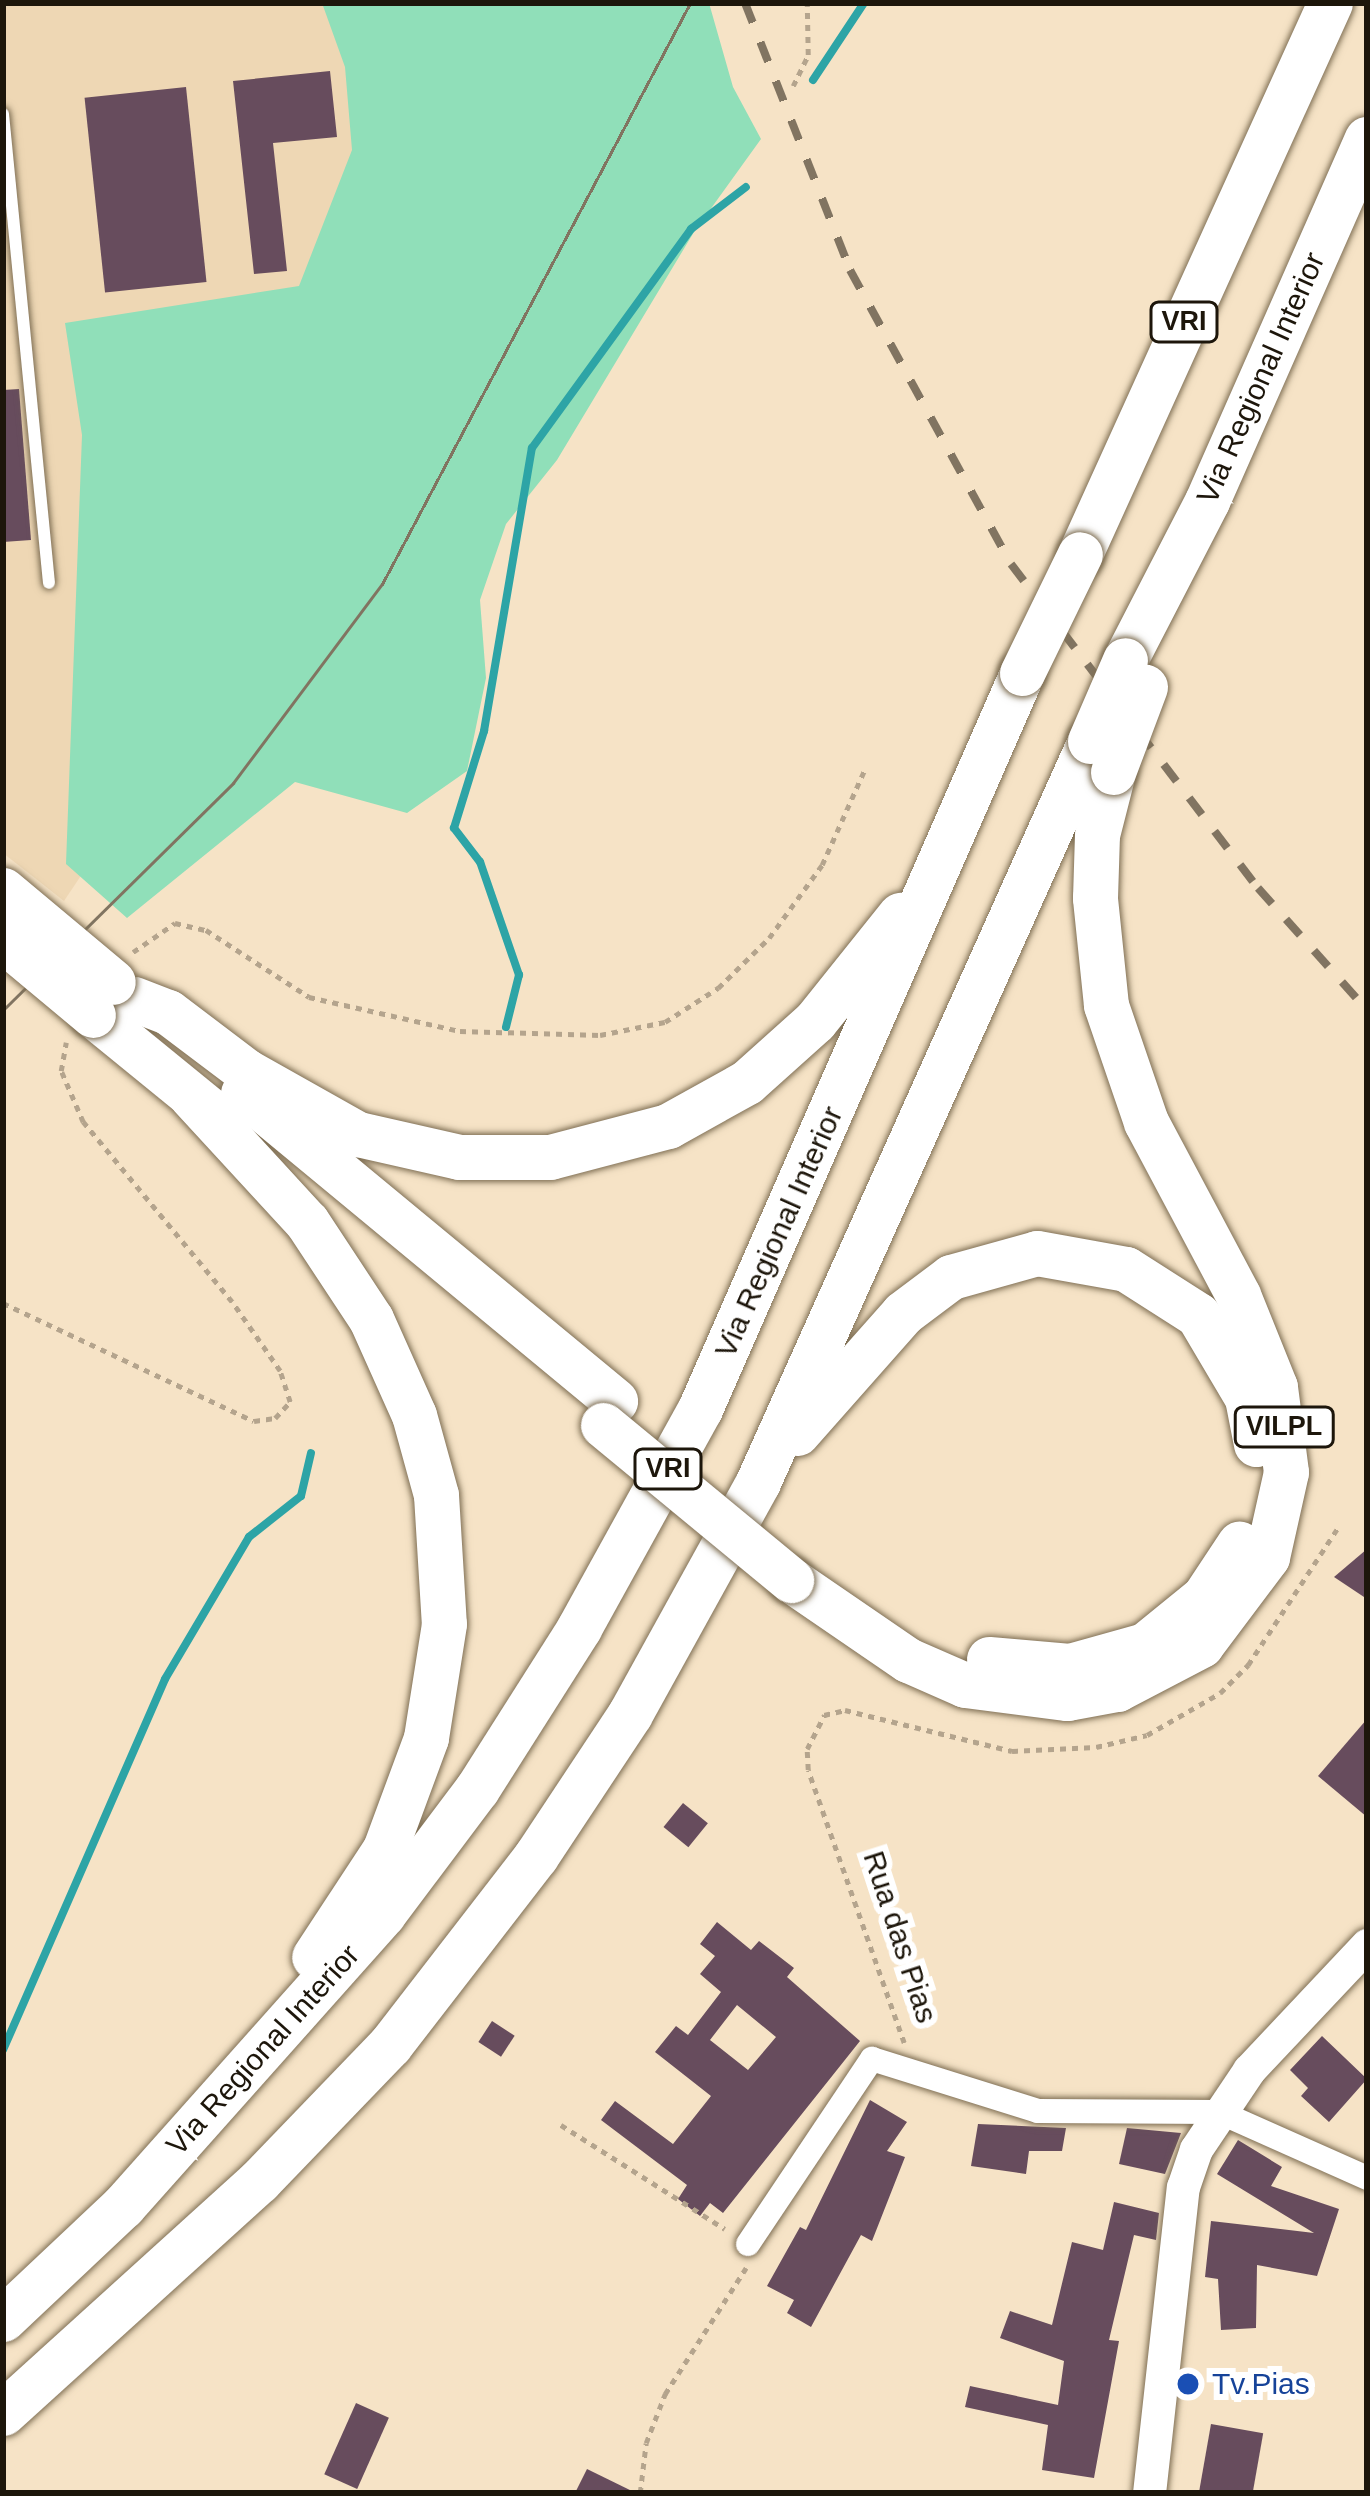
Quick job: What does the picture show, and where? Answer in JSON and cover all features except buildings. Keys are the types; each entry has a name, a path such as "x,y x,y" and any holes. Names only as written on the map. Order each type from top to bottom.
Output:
{"highway":[{"name":"Via Regional Interior","path":"3,2319 123,2206 280,2033 436,1848 625,1548 700,1409 1022,673 1330,3"},
{"name":"Via Regional Interior","path":"3,2413 259,2181 390,2045 536,1856 630,1714 758,1482 1102,756 1208,500 1367,139"},
{"name":"VILPL","path":"3,890 113,999 908,1660 965,1684 1067,1698 1117,1689 1201,1646 1267,1557 1286,1472 1274,1387 1238,1295 1146,1122 1106,1005 1095,898 1102,756"},
{"name":"VILPL","path":"3,940 113,999 168,1012 246,1070 358,1134 459,1157 591,1150 708,1106 782,1054 896,921 948,842"},
{"name":"VILPL","path":"113,999 191,1096 307,1222 371,1319 414,1414 442,1538 442,1645 414,1776 385,1849 292,1988 280,2033"},
{"name":"VILPL","path":"191,1096 609,1413"},
{"name":"VILPL","path":"758,1482 903,1313 951,1277 1037,1253 1126,1269 1168,1291 1198,1315 1246,1398 1256,1476 1240,1543 1178,1623 1109,1659 1026,1666 975,1657 798,1568"}],"main road":[{"path":"1150,2493 1183,2187 1219,2111 1367,1946"}],"street":[{"path":"748,2244 872,2059 912,2071"},
{"name":"Rua das Pias","path":"912,2071 1038,2111 1219,2111 1367,2178"}],"lane":[{"path":"3,114 49,583"}],"path":[{"path":"794,86 808,56 807,3"},
{"name":"Rua das Pias","path":"824,1715 807,1749 808,1770 912,2071"},
{"path":"561,2125 748,2244 749,2263 665,2393 646,2443 640,2493"}],"shaded area":[{"path":"3,3 664,3 64,901 3,853"}],"green space":[{"path":"322,3 709,3 733,87 761,139 694,232 557,460 506,524 480,600 486,678 467,771 407,813 295,782 127,918 66,864 82,435 65,323 299,286 352,150 345,67"}],"waterway":[{"path":"813,80 864,3"},
{"path":"506,1027 519,975 480,862 454,828 484,731 532,448 691,229 746,187"},
{"path":"3,2050 165,1679 249,1537 301,1496 311,1453"}],"tram line":[{"path":"3,1010 233,783 382,584 690,3"}],"railway":[{"path":"745,3 850,270 1011,564 1258,888 1367,1010"}],"place":[{"name":"Tv.Pias","path":"1188,2384"}]}
